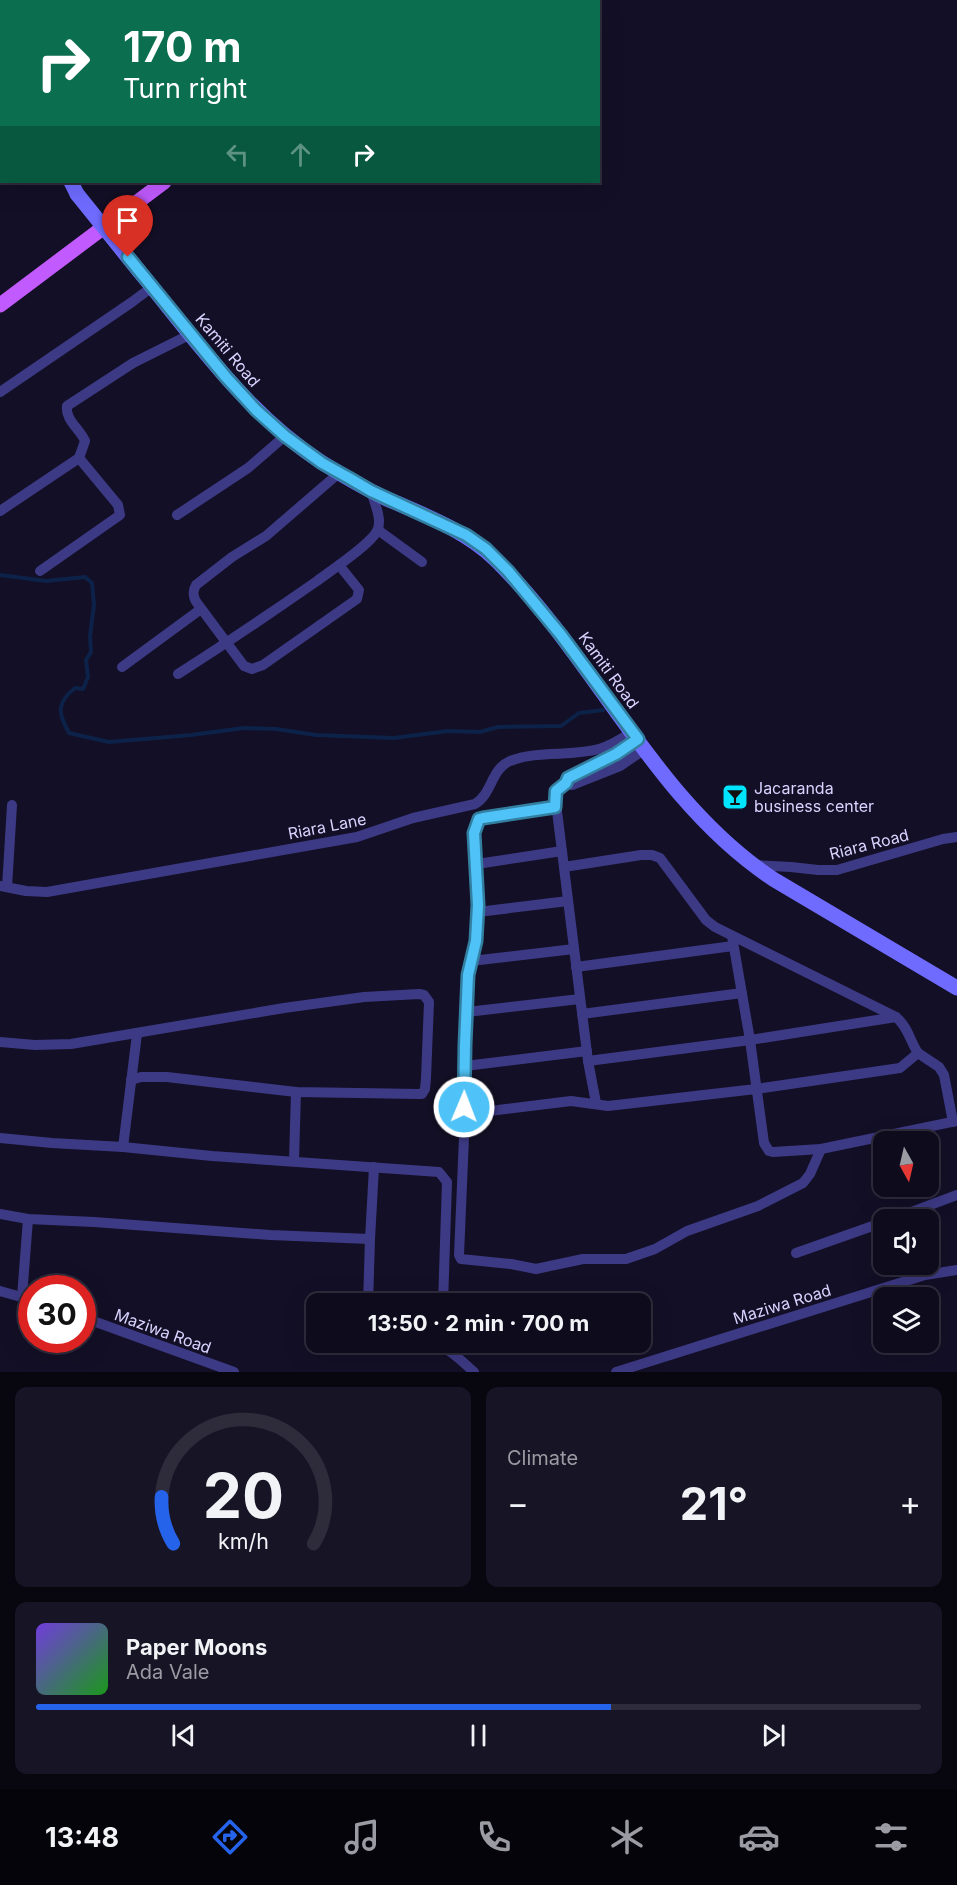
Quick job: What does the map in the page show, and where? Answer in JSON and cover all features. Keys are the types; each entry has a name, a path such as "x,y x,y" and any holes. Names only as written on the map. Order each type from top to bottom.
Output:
{"main road":[{"path":"0,305 163,183"},
{"name":"Kamiti Road","path":"74,188 139,272 240,393 285,436 315,458 371,491 466,535 486,549 508,571 561,635 638,740 705,823 751,865 957,987"}],"street":[{"path":"0,392 152,287"},
{"path":"0,511 79,458 85,441 68,417 67,406 133,363 191,334"},
{"path":"177,515 248,468 285,436"},
{"path":"40,571 120,515 118,505 79,458"},
{"path":"339,473 266,536 232,557 196,585 193,589 193,596 244,666 249,669 263,664 289,647 359,596 359,590 339,565"},
{"path":"178,674 339,565 370,539 378,530 379,519 371,491"},
{"path":"378,530 422,562"},
{"path":"122,667 201,609"},
{"path":"596,1103 555,807 556,791 566,783 568,778 616,754 638,740"},
{"name":"Riara Lane","path":"3,887 47,892 357,837 413,818 475,804 483,798 502,766 509,761 530,756 596,750 638,740"},
{"path":"3,887 12,805"},
{"path":"555,807 479,819 474,833 478,912 476,941 468,975 459,1255 461,1259 501,1263 529,1269 583,1259 626,1259 655,1249 687,1231 758,1206 803,1183 810,1174 821,1149"},
{"name":"Riara Road","path":"751,865 837,870 957,837"},
{"path":"477,864 561,851"},
{"path":"564,867 641,855 660,858 706,920 733,941 896,1017 904,1024 912,1045 918,1053 939,1068 944,1075 955,1121 821,1149 769,1151 764,1143 733,941"},
{"path":"478,912 568,901"},
{"path":"576,967 733,941"},
{"path":"471,961 574,950"},
{"path":"582,1014 742,993"},
{"path":"0,1042 52,1045 137,1034 285,1008 364,997 419,994 427,997 429,1002 426,1078 422,1094 296,1092 167,1077 141,1077 131,1080"},
{"path":"467,1012 580,999"},
{"path":"465,1066 750,1040 896,1017"},
{"path":"123,1146 137,1034"},
{"path":"465,1114 553,1102 571,1101 608,1106 756,1089 900,1068 918,1053"},
{"path":"294,1161 296,1092"},
{"path":"0,1138 439,1172 447,1182 443,1293"},
{"path":"368,1293 374,1167"},
{"path":"919,1209 957,1195"},
{"path":"0,1214 28,1219 270,1235 370,1239"},
{"path":"27,1275 28,1219"},
{"path":"796,1253 873,1226"},
{"name":"Maziwa Road","path":"616,1372 925,1275 957,1270"},
{"path":"0,1291 18,1296"},
{"name":"Maziwa Road","path":"96,1322 234,1372"},
{"path":"453,1353 474,1372"}],"waterway":[{"path":"0,575 46,581 85,577 92,583 94,605 90,636 91,652 86,660 88,677 83,689 75,688 64,699 61,714 69,733 109,742 244,728 276,729 316,735 394,738 448,731 480,732 498,727 561,726 579,713 603,710"}],"place":[{"name":"Jacaranda business center","path":"735,797"}],"route":[{"path":"128,257 225,376 256,410 285,436 322,463 371,491 466,535 486,549 508,571 561,635 638,739 616,754 568,778 566,783 556,791 555,807 483,818 477,822 474,833 478,905 476,941 468,975 464,1107"}]}
